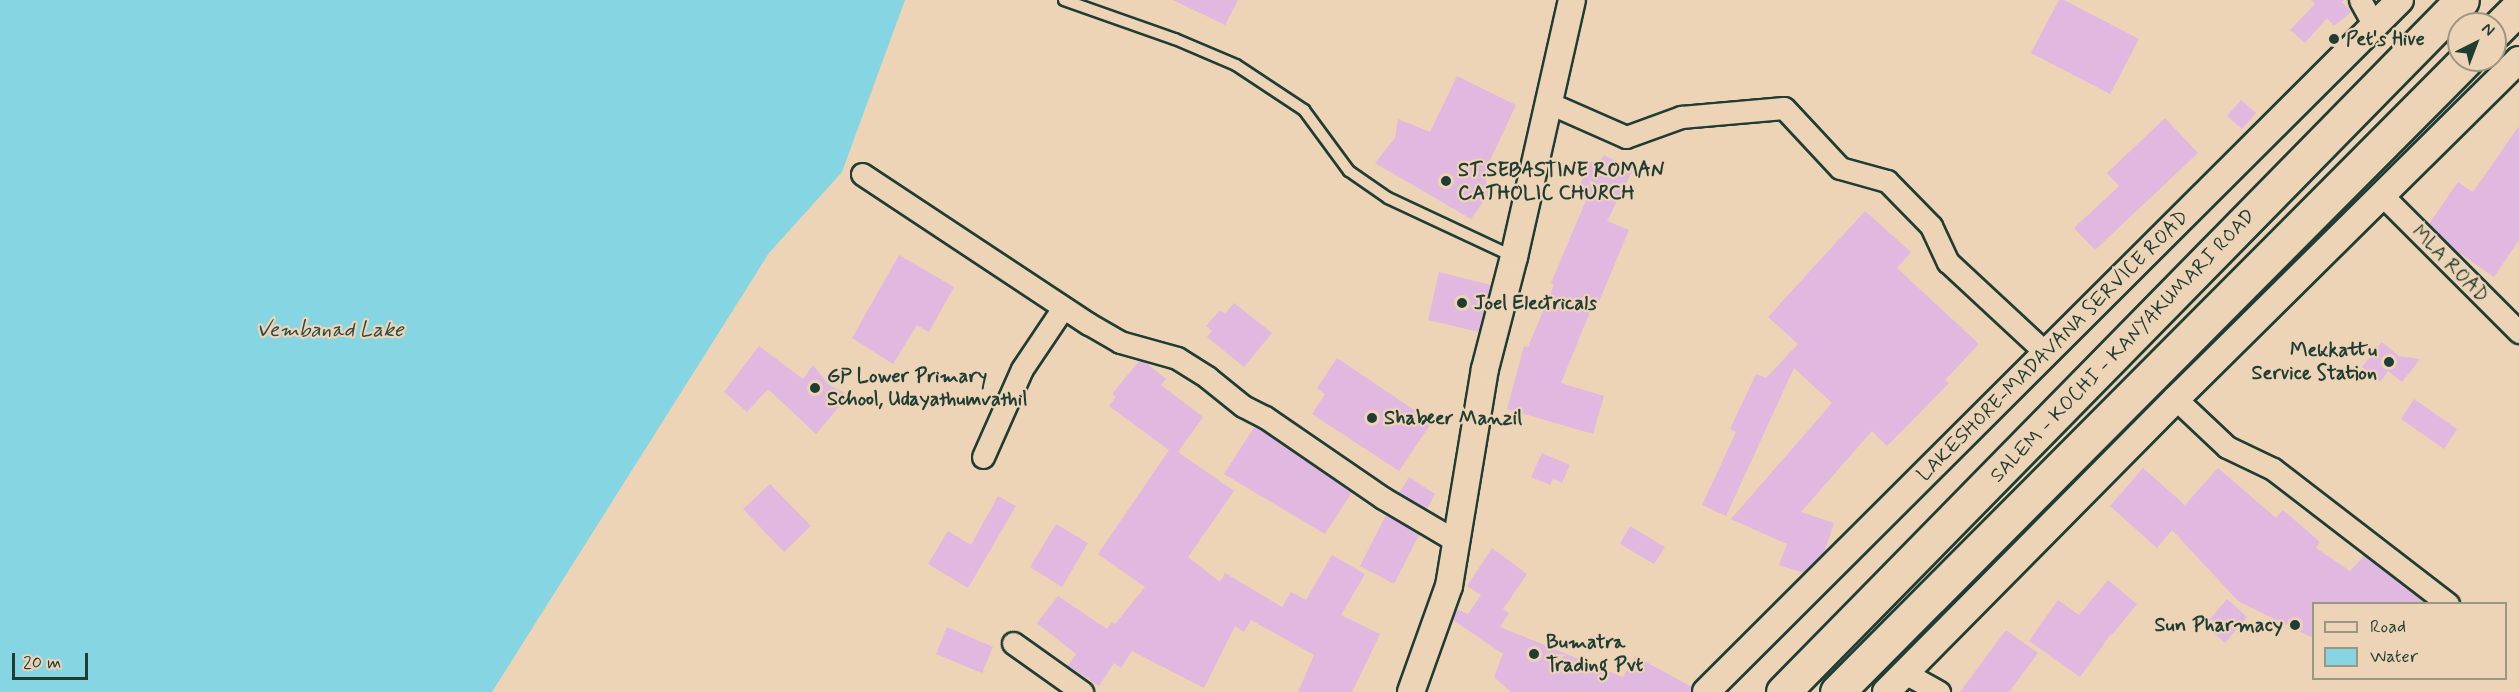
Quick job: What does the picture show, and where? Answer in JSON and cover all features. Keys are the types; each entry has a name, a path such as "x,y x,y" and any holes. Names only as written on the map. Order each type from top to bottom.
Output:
{"highway":[{"name":"SALEM - KOCHI - KANYAKUMARI ROAD","path":"1783,692 2462,0"},
{"path":"2507,19 2519,7"},
{"name":"SALEM - KOCHI - KANYAKUMARI ROAD","path":"1837,692 2454,72"}],"street":[{"path":"1411,692 1449,586 1485,369 1514,257 1572,0"},
{"path":"2360,0 2374,25"},
{"name":"LAKESHORE-MADAVANA SERVICE ROAD","path":"1706,692 2400,0"},
{"path":"1886,692 2176,399 2519,60"},
{"path":"1549,103 1626,136 1681,117 1784,108 1840,168 1887,181 1931,226 1948,262 2046,353"},
{"path":"862,174 1063,308 1120,342 1177,358 1207,377 1243,406 1265,417 1383,498 1456,541"},
{"name":"MLA ROAD","path":"2382,195 2519,332"},
{"path":"983,457 1022,369 1063,308"},
{"path":"2176,399 2227,447 2273,469 2447,602"},
{"path":"1013,643 1082,692"},
{"path":"1905,674 1939,692"}],"lane":[{"path":"1064,0 1175,39 1236,65 1304,110 1349,171 1388,198 1514,257"}],"water":[{"name":"Vembanad Lake","path":"0,0 905,0 842,172 769,253 492,692 0,692"}],"building":[{"path":"1173,0 1238,0 1225,25"},
{"path":"2059,0 2064,0 2139,39 2110,94 2031,53"},
{"path":"2311,0 2344,0 2342,2 2351,12 2334,26 2327,18 2305,43 2290,30 2315,4"},
{"path":"1457,76 1516,105 1485,171 1488,195 1471,219 1375,163 1395,138 1398,119 1430,132"},
{"path":"2241,100 2256,113 2242,129 2227,116"},
{"path":"2165,118 2198,153 2095,250 2074,228 2119,186 2107,173"},
{"path":"2519,126 2519,240 2494,277 2455,250 2429,224 2458,182 2473,192"},
{"path":"1604,155 1633,170 1607,221 1629,230 1598,304 1594,302 1561,383 1604,396 1593,434 1507,409 1524,346 1528,347 1554,285 1551,283 1587,198 1584,196 1588,188 1580,184 1591,161 1598,165"},
{"path":"1865,211 1911,252 1897,268 1979,344 1945,380 1949,383 1887,446 1872,431 1801,512 1834,523 1824,553 1804,573 1779,565 1787,544 1731,519 1832,403 1794,368 1726,516 1702,505 1736,432 1730,429 1756,374 1766,378 1798,344 1768,317"},
{"path":"899,255 954,287 929,332 917,325 893,364 852,338"},
{"name":"Joel Electricals","path":"1439,272 1491,285 1479,332 1428,320"},
{"path":"1234,303 1272,333 1244,367 1207,337 1212,331 1206,326 1220,310 1225,314"},
{"name":"Mekkattu Service Station","path":"2382,342 2399,356 2420,359 2402,382 2388,371 2380,382 2362,367 2370,357 2365,352 2373,353"},
{"name":"GP Lower Primary School, Udayathumvathil","path":"759,346 803,379 813,365 829,385 849,395 816,434 768,389 747,412 724,392"},
{"name":"Shabeer Manzil","path":"1337,358 1432,422 1399,471 1312,414 1325,394 1317,388"},
{"path":"1139,361 1145,362 1166,379 1161,385 1203,417 1178,452 1234,491 1188,557 1220,582 1225,573 1282,607 1291,592 1306,600 1332,555 1365,574 1341,615 1380,634 1352,692 1298,692 1314,655 1251,620 1244,632 1235,626 1204,688 1132,651 1121,668 1114,663 1099,686 1068,666 1076,654 1037,623 1058,596 1107,629 1112,622 1115,624 1145,587 1098,554 1169,450 1109,406 1116,397 1112,394"},
{"path":"2414,399 2457,429 2444,449 2401,419"},
{"path":"1255,426 1352,492 1325,534 1224,474"},
{"path":"1542,453 1570,465 1562,483 1553,479 1550,485 1531,477"},
{"path":"2143,468 2185,505 2218,468 2276,518 2283,510 2320,542 2316,548 2350,571 2364,556 2425,602 2312,602 2312,638 2238,601 2172,530 2157,548 2110,506"},
{"path":"1409,477 1435,494 1427,509 1399,493"},
{"path":"770,484 811,526 784,552 743,509"},
{"path":"998,496 1016,506 968,588 928,564 948,531 971,545"},
{"path":"1386,515 1419,535 1394,584 1360,566"},
{"path":"1056,524 1088,543 1062,587 1030,567"},
{"path":"1630,526 1665,547 1654,564 1620,544"},
{"path":"1492,548 1527,574 1503,609 1509,613 1500,627 1623,677 1635,656 1692,687 1691,692 1511,692 1494,677 1503,654 1453,620 1457,609 1468,614 1481,595 1467,586"},
{"path":"2108,580 2137,604 2111,634 2080,677 2029,641 2058,600 2079,615"},
{"path":"2227,599 2247,617 2225,643 2205,625"},
{"path":"947,627 993,647 982,673 936,654"},
{"path":"2006,630 2038,653 2009,692 1960,692"}],"place":[{"name":"Pet's Hive","path":"2334,39"},
{"name":"ST.SEBASTINE ROMAN CATHOLIC CHURCH","path":"1446,181"},
{"name":"Joel Electricals","path":"1462,303"},
{"name":"Mekkattu Service Station","path":"2389,362"},
{"name":"GP Lower Primary School, Udayathumvathil","path":"815,388"},
{"name":"Shabeer Manzil","path":"1372,418"},
{"name":"Sun Pharmacy","path":"2295,625"},
{"name":"Bumatra Trading Pvt","path":"1534,654"}]}
